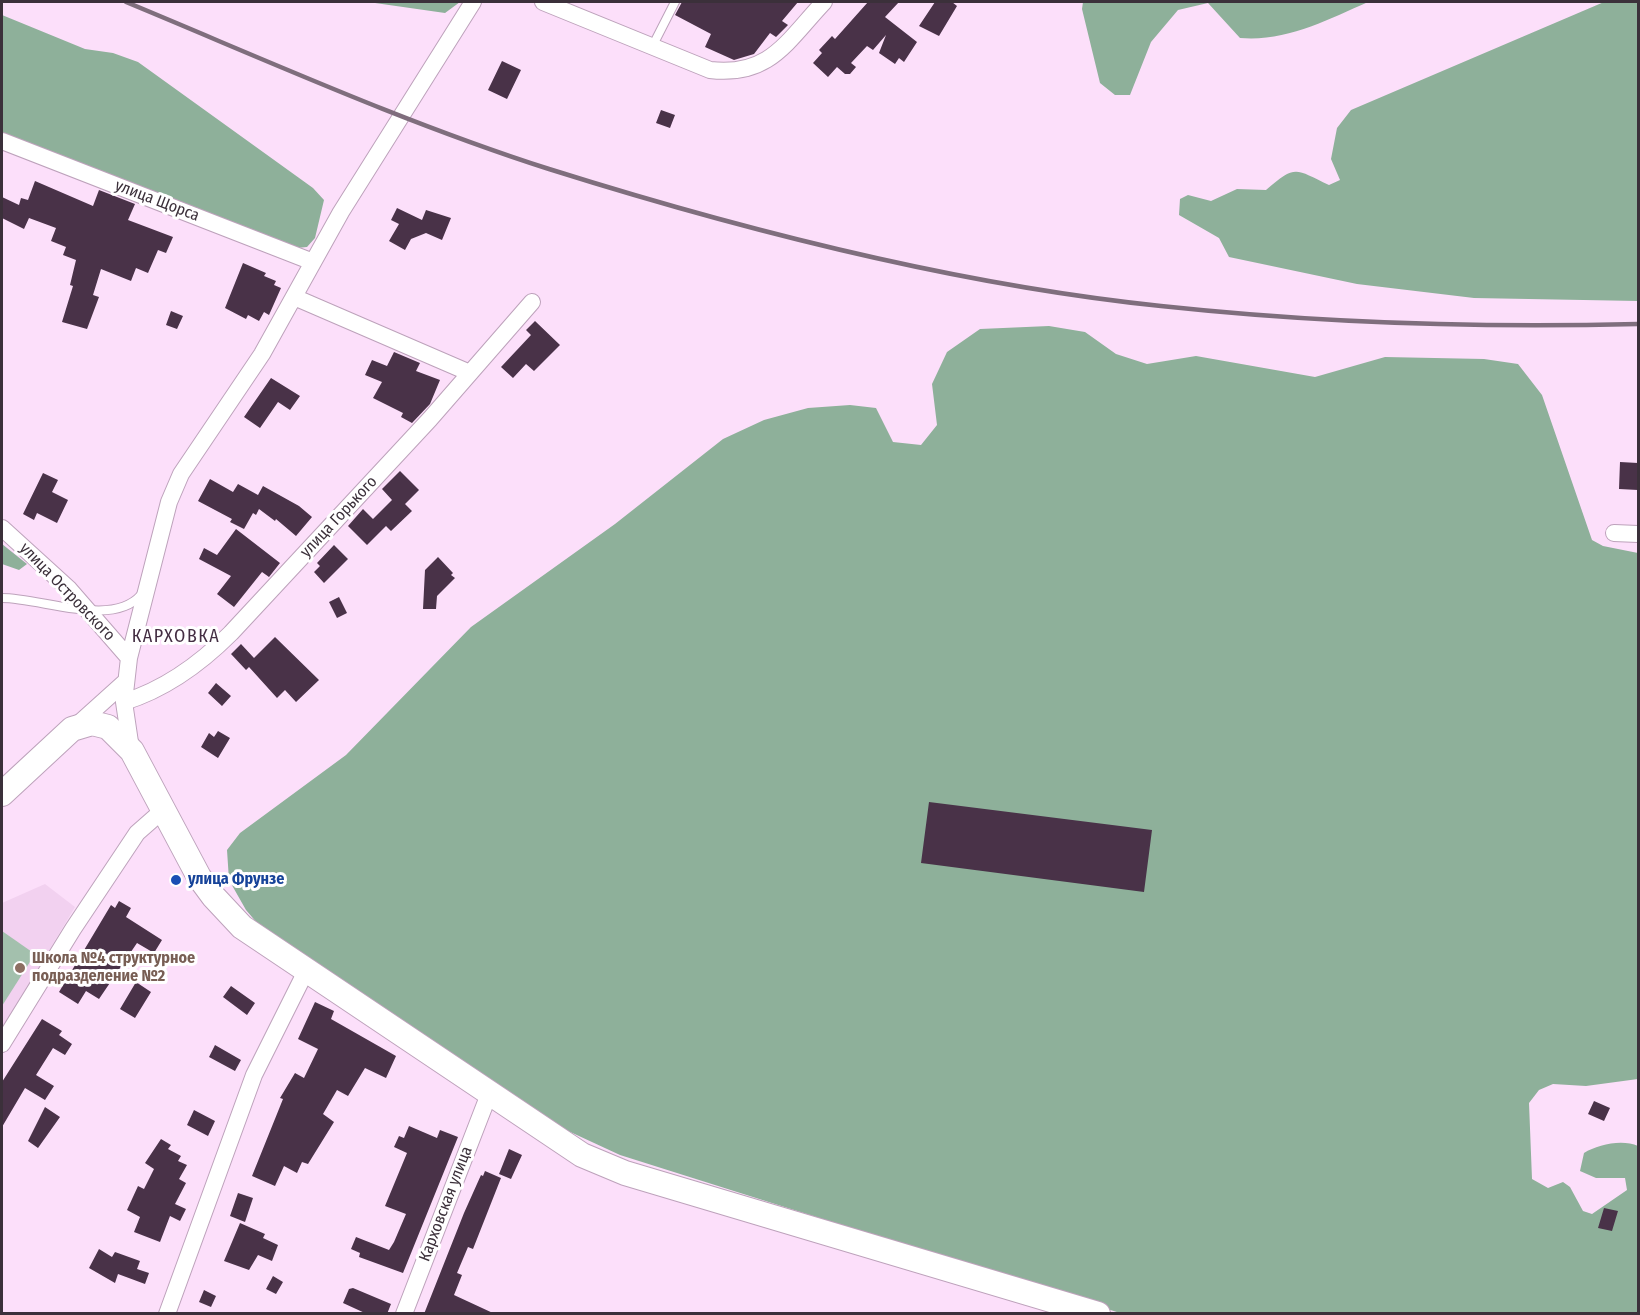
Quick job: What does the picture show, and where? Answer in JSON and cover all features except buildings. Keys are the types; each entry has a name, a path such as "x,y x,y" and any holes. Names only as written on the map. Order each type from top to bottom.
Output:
{"street":[{"path":"132,751 124,702 129,658 169,502 181,474 262,354 360,180 473,2"},
{"path":"543,2 710,70 732,72 760,65 776,53 824,2"},
{"name":"улица Щорса","path":"2,141 313,261"},
{"path":"294,297 470,373"},
{"name":"улица Горького","path":"124,702 152,692 213,651 470,373 532,302"},
{"name":"улица Островского","path":"2,528 87,609 129,658"},
{"path":"1614,532 1638,534"},
{"path":"2,794 125,682"},
{"path":"72,729 92,723 100,724 117,734 132,751 199,877 226,911 264,943 582,1155 625,1173 1098,1314"},
{"path":"2,1044 130,843 145,823 162,811"},
{"path":"168,1314 254,1075 306,971"},
{"name":"Карховская улица","path":"404,1314 489,1095"}],"lane":[{"path":"651,47 675,2"},
{"path":"2,598 115,611 136,601 146,590"}],"shaded area":[{"name":"Школа №4 структурное подразделение №2","path":"45,884 75,907 2,1029 2,903"}],"green space":[{"path":"368,2 460,2 445,13"},
{"path":"1083,2 1368,2 1306,28 1274,37 1257,38 1240,38 1208,3 1178,10 1151,42 1130,95 1115,95 1100,83 1082,9"},
{"path":"1604,2 1638,2 1638,301 1474,298 1357,284 1229,257 1219,238 1179,215 1180,199 1188,195 1211,201 1237,189 1266,190 1284,176 1296,172 1309,175 1329,185 1340,180 1331,159 1337,128 1351,110"},
{"path":"2,15 85,49 113,53 138,62 313,188 324,200 315,238 307,247 296,248 2,133"},
{"path":"1049,326 1085,332 1116,354 1147,364 1196,356 1315,377 1385,357 1484,359 1518,364 1542,395 1592,540 1603,546 1638,553 1638,1079 1586,1086 1553,1084 1539,1090 1529,1103 1532,1179 1548,1188 1563,1182 1570,1187 1583,1211 1592,1214 1627,1190 1625,1178 1596,1178 1580,1171 1584,1153 1596,1147 1611,1144 1625,1143 1638,1146 1638,1313 1120,1313 620,1155 566,1130 269,937 246,910 229,880 227,850 240,833 346,755 471,627 615,524 723,439 764,420 808,408 850,405 876,408 893,442 921,445 937,425 932,384 947,352 980,329"},
{"path":"2,544 27,564 19,570 2,564"},
{"path":"2,931 35,954 2,1006"}],"railway":[{"path":"126,2 389,111 495,151 623,192 774,234 929,270 1084,297 1280,317 1459,325 1638,324"}],"place":[{"name":"улица Фрунзе","path":"176,880"},
{"name":"Школа №4 структурное подразделение №2","path":"20,968"}],"district":[{"name":"КАРХОВКА","path":"176,637"}]}
